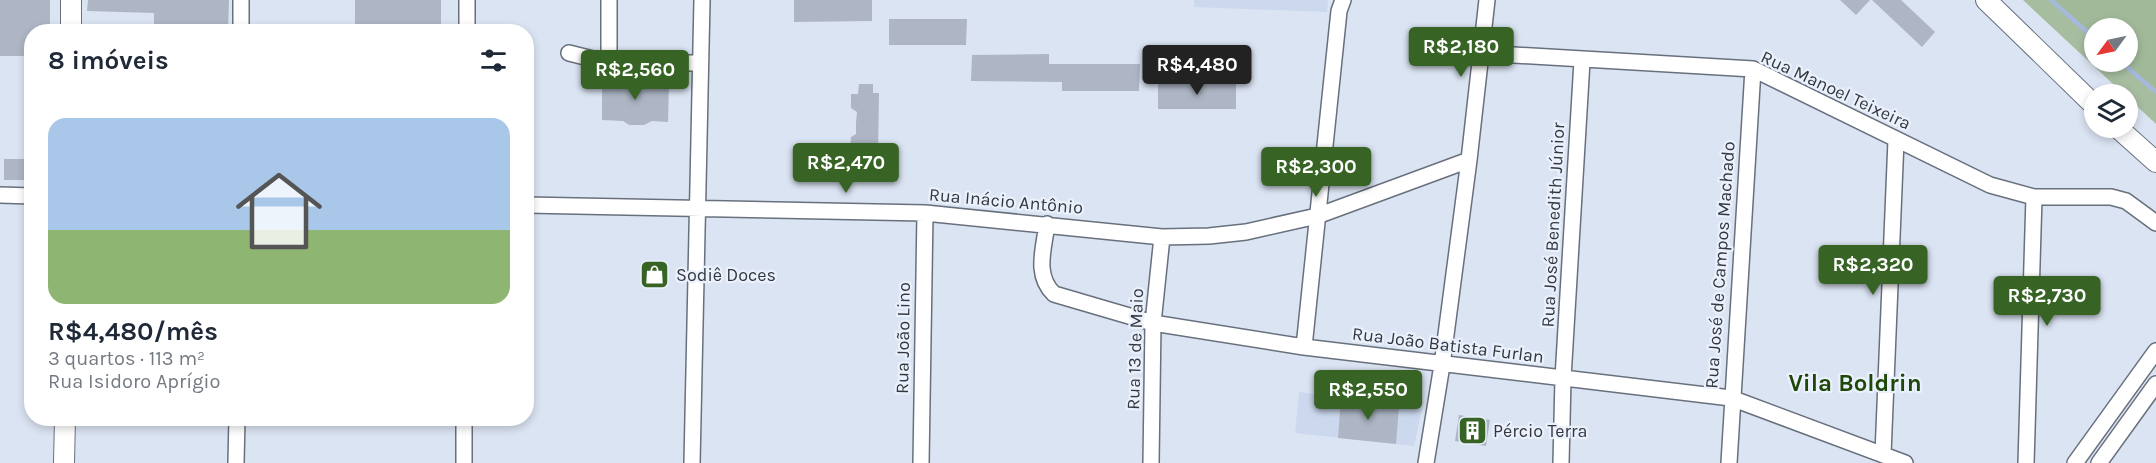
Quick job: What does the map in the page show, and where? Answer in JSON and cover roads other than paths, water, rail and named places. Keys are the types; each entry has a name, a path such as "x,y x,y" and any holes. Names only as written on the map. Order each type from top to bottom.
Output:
{"main road":[{"path":"70,24 71,0"},
{"path":"1986,0 2084,95"},
{"path":"2129,138 2150,158 2156,171"},
{"path":"64,463 65,426"}],"street":[{"path":"241,0 241,24"},
{"path":"467,0 467,24"},
{"path":"609,0 609,63"},
{"path":"692,463 702,0"},
{"path":"1304,347 1339,10 1343,0"},
{"path":"1426,463 1442,365 1469,160 1486,0"},
{"path":"569,53 609,63 699,63"},
{"name":"Rua Manoel Teixeira","path":"1481,53 1582,61 1753,69 1990,185 2034,197 2111,197 2126,201 2156,223"},
{"name":"Rua José Benedith Júnior","path":"1562,463 1563,378 1582,61"},
{"name":"Rua José de Campos Machado","path":"1729,463 1731,398 1753,69"},
{"path":"1883,454 1896,140"},
{"name":"Rua Inácio Antônio","path":"534,205 924,213 1162,237 1246,232 1317,216 1469,160"},
{"path":"0,195 24,196"},
{"path":"2028,461 2034,197"},
{"name":"Rua João Lino","path":"921,463 924,213"},
{"name":"Rua João Batista Furlan","path":"1047,224 1041,265 1047,287 1054,294 1153,323 1304,347 1442,365 1731,398 1905,463"},
{"name":"Rua 13 de Maio","path":"1152,463 1153,323 1162,237"},
{"path":"2075,463 2156,351"},
{"path":"2099,463 2156,384"},
{"path":"236,463 237,426"},
{"path":"464,426 464,463"}],"waterway":[{"path":"2051,0 2084,29"},
{"path":"2133,72 2156,92"}],"place":[{"name":"Sodiê Doces","path":"655,275"},
{"name":"Pércio Terra","path":"1472,431"}],"district":[{"name":"Vila Boldrin","path":"1855,383"}]}
